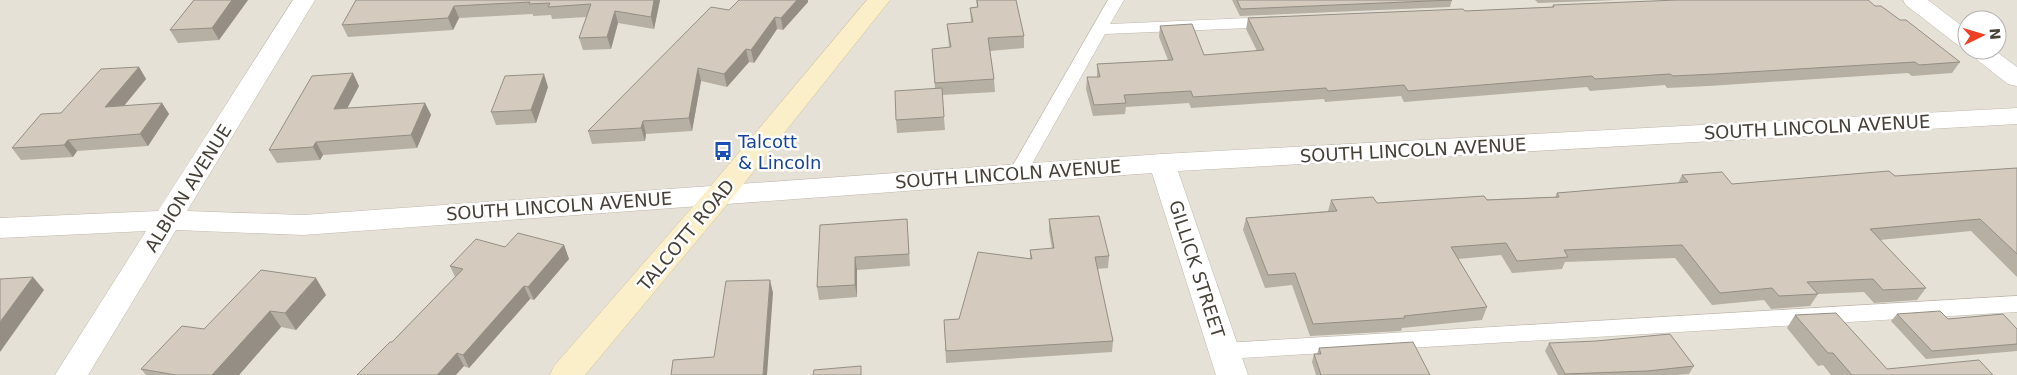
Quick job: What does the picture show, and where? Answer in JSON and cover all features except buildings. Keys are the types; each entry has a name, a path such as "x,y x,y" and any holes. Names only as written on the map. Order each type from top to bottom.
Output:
{"street":[{"name":"ALBION AVENUE","path":"71,375 304,0"},
{"name":"TALCOTT ROAD","path":"566,375 720,194 879,0"},
{"path":"1914,0 1957,33"},
{"path":"1992,60 2017,79"},
{"name":"SOUTH LINCOLN AVENUE","path":"0,228 169,220 303,225 1162,163 2017,116"},
{"name":"GILLICK STREET","path":"1162,163 1228,363"}],"lane":[{"path":"1017,174 1116,0"},
{"path":"1099,29 1289,21"},
{"path":"1228,363 2017,304"}],"shaded area":[{"path":"0,0 2017,0 2017,375 0,375"}],"place":[{"name":"Talcott & Lincoln","path":"723,151"}]}
